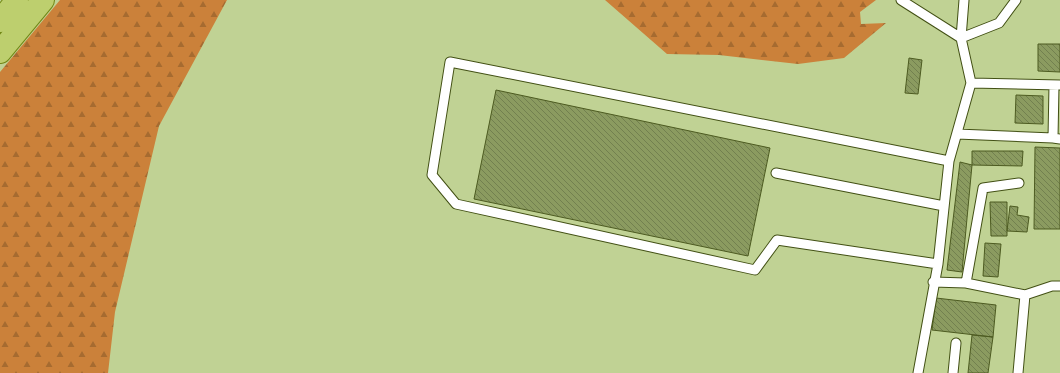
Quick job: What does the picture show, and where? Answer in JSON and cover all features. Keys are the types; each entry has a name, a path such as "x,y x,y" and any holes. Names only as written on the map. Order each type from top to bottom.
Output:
{"main road":[{"path":"0,21 16,0"},
{"path":"0,52 43,0"}],"lane":[{"path":"901,0 961,38"},
{"path":"918,373 933,282 938,264 949,161 972,84 961,38 964,0"},
{"path":"961,38 999,23 1016,0"},
{"path":"938,264 777,240 755,270 456,204 432,175 450,62 949,161"},
{"path":"957,134 1057,138 1057,85 972,84"},
{"path":"776,173 944,206"},
{"path":"966,283 983,188 1019,183"},
{"path":"933,282 966,283 1025,295 1052,286 1060,286"},
{"path":"1018,373 1025,295"},
{"path":"953,373 956,343"}],"green space":[{"path":"60,0 227,0 159,126 115,312 108,373 0,373 0,72"},
{"path":"605,0 876,0 860,12 861,24 886,23 844,58 798,64 719,55 667,54"}],"building":[{"path":"1038,44 1060,44 1060,72 1038,71"},
{"path":"909,58 922,60 918,94 905,93"},
{"path":"496,90 770,148 748,256 474,199"},
{"path":"1016,95 1043,96 1043,124 1015,123"},
{"path":"1035,147 1060,148 1060,229 1034,229"},
{"path":"972,151 1023,151 1022,166 972,165"},
{"path":"960,162 972,165 962,272 947,270"},
{"path":"990,202 1007,202 1007,236 991,236"},
{"path":"1010,206 1018,207 1017,215 1029,217 1027,232 1007,231"},
{"path":"985,243 1001,244 998,277 983,276"},
{"path":"936,298 996,305 993,337 932,330"},
{"path":"972,335 993,337 988,373 968,373"}]}
